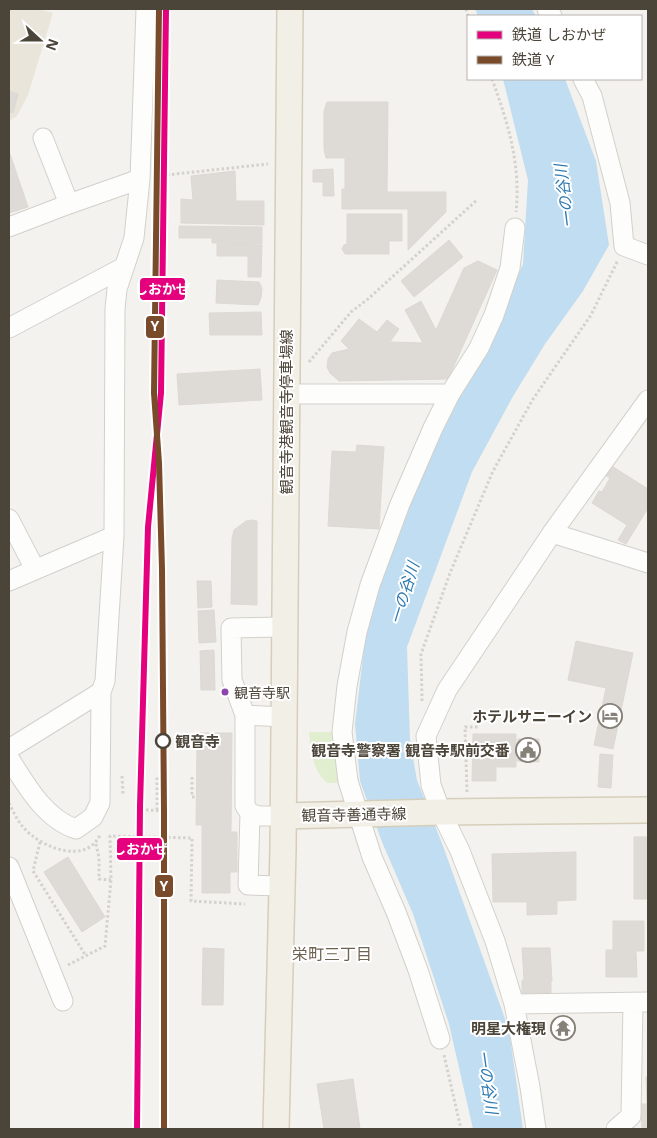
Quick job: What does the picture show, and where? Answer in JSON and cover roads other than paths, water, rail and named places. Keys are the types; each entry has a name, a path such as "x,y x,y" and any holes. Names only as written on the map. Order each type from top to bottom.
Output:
{"main road":[{"name":"観音寺港観音寺停車場線","path":"283,816 290,9"},
{"name":"観音寺善通寺線","path":"276,1129 283,816 648,810"}],"street":[{"path":"9,758 47,811 65,826 76,829 83,826 93,817 100,802 101,692 105,681 114,536 115,309 117,289 134,238 140,179 146,9"},
{"path":"584,80 592,96 620,203 624,246 648,254"},
{"path":"44,138 69,204"},
{"path":"9,228 140,179"},
{"path":"440,1040 418,970 372,857 358,814 348,781 342,732 347,686 357,632 370,585 400,504 433,428 450,394 479,348 494,315 510,268 515,228"},
{"path":"9,328 124,267"},
{"path":"286,394 450,394"},
{"path":"536,1129 514,1004 495,941 460,851 441,812 431,785 426,736 446,690 552,532 648,400"},
{"path":"9,519 35,569"},
{"path":"552,532 648,562"},
{"path":"9,581 114,536"},
{"path":"283,816 258,816 250,813 245,806 245,715 232,680 231,628 284,627"},
{"path":"9,749 101,692"},
{"path":"245,715 284,717"},
{"path":"250,813 248,885 282,886"},
{"path":"9,867 63,1001"},
{"path":"514,1004 641,1002 631,1116 616,1129"}],"water":[{"path":"475,9 532,9 535,15 478,15"},
{"name":"一の谷川","path":"503,80 565,80 596,161 609,245 583,291 545,344 512,398 472,472 407,647 410,741 417,780 443,846 509,1030 523,1129 473,1129 449,1024 413,914 382,842 360,781 355,724 365,640 383,574 434,440 483,351 523,264 528,180"}],"rail line":[{"name":"Y","path":"159,9 154,393 159,463 162,569 164,1129"},
{"name":"しおかぜ","path":"137,1129 140,806 148,527 161,393 166,9"}],"place":[{"name":"観音寺駅","path":"225,692"},
{"name":"ホテルサニーイン","path":"610,716"},
{"name":"観音寺","path":"163,741"},
{"name":"観音寺警察署 観音寺駅前交番","path":"528,750"},
{"name":"明星大権現","path":"563,1028"}],"district":[{"name":"栄町三丁目","path":"332,954"}]}
